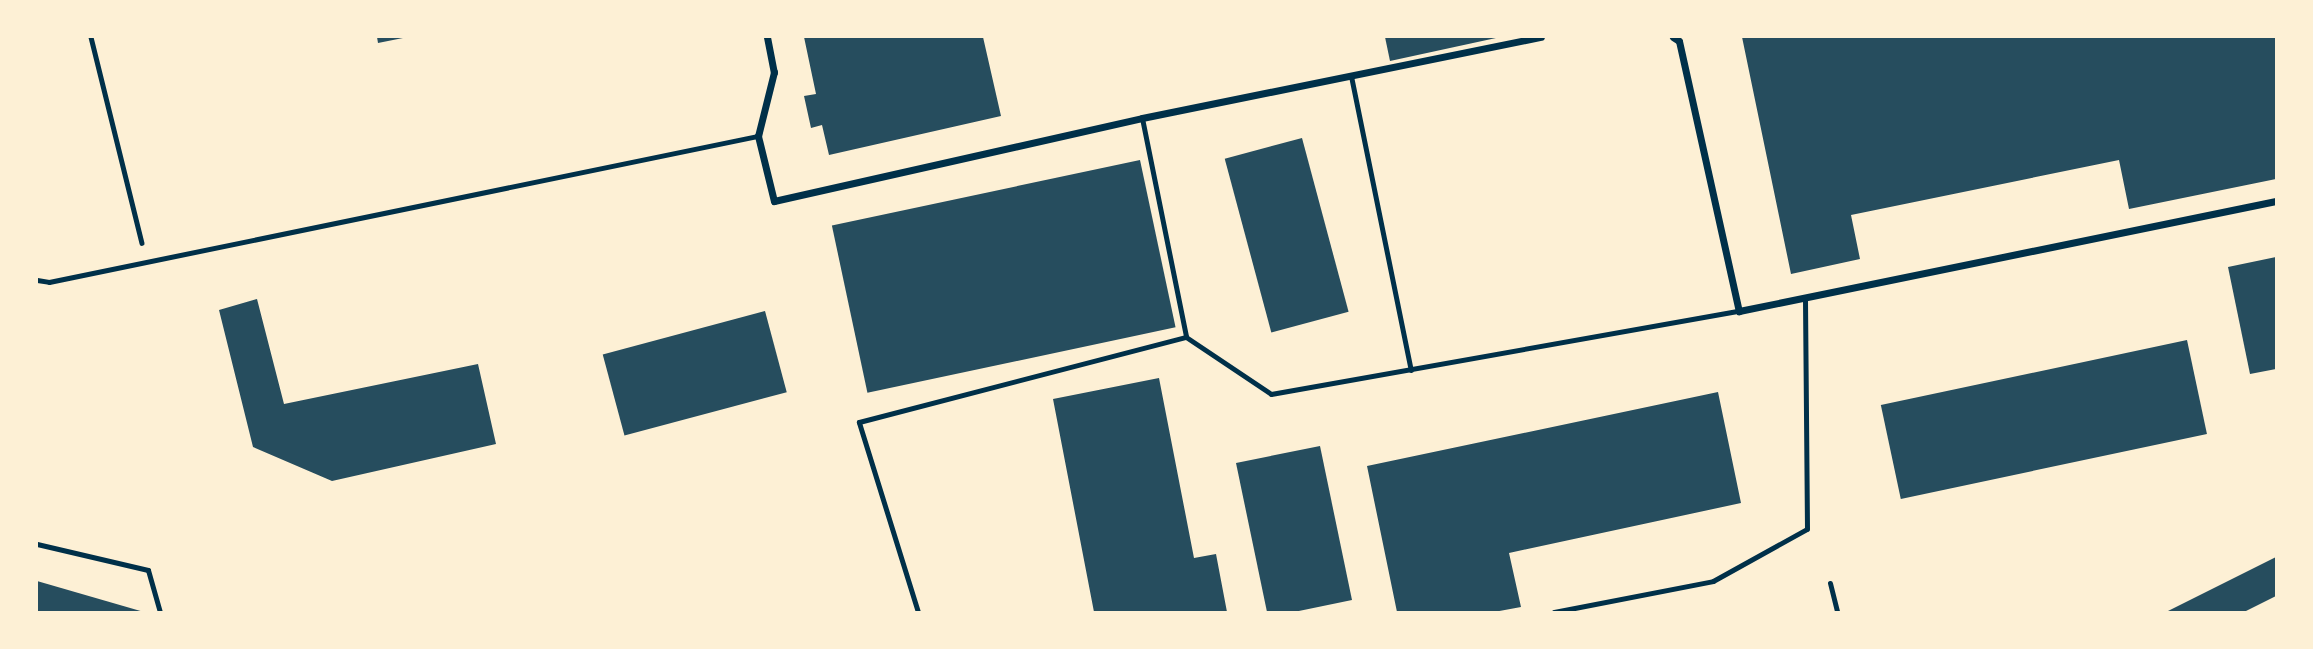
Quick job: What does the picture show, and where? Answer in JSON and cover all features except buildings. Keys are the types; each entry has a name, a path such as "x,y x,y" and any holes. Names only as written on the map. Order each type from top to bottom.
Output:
{"street":[{"path":"767,37 774,72 758,136 774,201 1142,118 1541,37"},
{"path":"1673,37 1679,41 1739,311 2276,201"}],"lane":[{"path":"1351,76 1411,370"},
{"path":"1142,118 1186,337 1271,394 1739,311"},
{"path":"37,280 49,282 147,260 480,196 758,136"},
{"path":"1553,612 1713,580 1807,529 1805,298"},
{"path":"918,612 859,422 1186,337"},
{"path":"37,544 148,570 160,612"},
{"path":"1830,583 1837,612"}],"path":[{"path":"91,37 147,260"}]}
